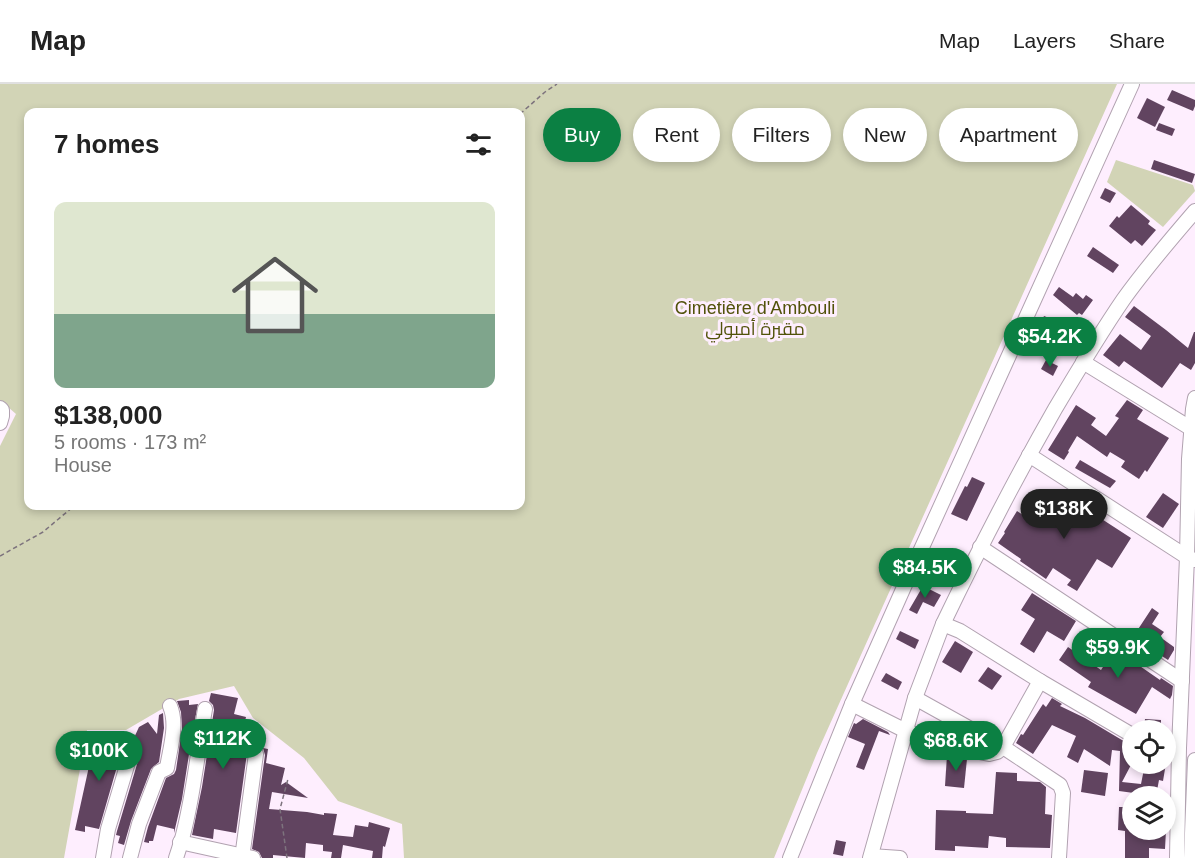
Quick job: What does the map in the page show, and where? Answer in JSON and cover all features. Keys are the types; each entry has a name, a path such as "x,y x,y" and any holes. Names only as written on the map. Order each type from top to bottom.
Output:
{"street":[{"path":"790,858 852,704 1132,84"},
{"path":"900,858 871,857 915,698 944,624 980,547 1029,454 1083,362 1124,300 1195,211"},
{"path":"1083,362 1193,431"},
{"path":"1176,721 1182,681 1191,558 1195,398"},
{"path":"0,408 2,416 0,423"},
{"path":"1029,454 1191,558"},
{"path":"980,547 1182,681"},
{"path":"944,624 1122,729"},
{"path":"852,704 906,730 945,745 989,754 997,752 1002,747 1040,681"},
{"path":"915,698 1002,747 1060,786 1063,793 1059,858"},
{"path":"130,858 139,824 159,772 167,768 174,728 170,706"},
{"path":"176,858 190,806 205,709"},
{"path":"103,858 108,829 132,749"},
{"path":"1176,749 1195,758"},
{"path":"180,842 246,857 256,754"},
{"path":"1179,769 1195,758"},
{"path":"1191,858 1195,758"},
{"path":"1176,760 1179,769 1177,858"},
{"path":"1179,769 1195,776"}],"path":[{"path":"525,110 557,84"},
{"path":"0,556 43,532 69,510"},
{"path":"287,858 280,808 288,779"}],"green space":[{"name":"Cimetière d'Ambouli مقبرة أمبولي","path":"0,84 1117,84 817,753 774,858 404,858 402,824 338,801 304,758 253,718 234,686 179,699 126,730 87,730 64,858 0,858 0,446 16,414 0,400"},
{"path":"1116,160 1193,185 1195,191 1163,227 1107,182"}],"building":[{"path":"1172,90 1195,100 1193,111 1167,100"},
{"path":"1147,98 1165,107 1155,127 1137,118"},
{"path":"1159,123 1175,129 1172,136 1156,130"},
{"path":"1154,160 1195,174 1192,183 1151,169"},
{"path":"1105,188 1116,193 1110,203 1100,198"},
{"path":"1131,205 1150,221 1148,224 1156,230 1142,246 1135,240 1131,244 1109,226"},
{"path":"1093,247 1119,265 1113,273 1087,256"},
{"path":"1059,287 1073,297 1076,293 1083,299 1086,295 1093,300 1082,315 1079,313 1077,315 1053,295"},
{"path":"1134,306 1188,348 1195,332 1195,363 1191,370 1180,363 1162,388 1124,361 1119,367 1103,355 1120,334 1141,350 1151,336 1125,317"},
{"path":"1044,316 1054,320 1049,334 1038,330"},
{"path":"1046,360 1058,366 1053,376 1041,369"},
{"path":"1127,400 1143,410 1137,419 1169,438 1147,472 1145,470 1139,479 1121,467 1125,461 1110,452 1107,457 1077,436 1064,460 1048,450 1076,405 1096,418 1091,425 1106,436 1119,418 1115,416"},
{"path":"1080,460 1116,481 1110,488 1075,468"},
{"path":"972,477 985,483 967,521 951,514"},
{"path":"1057,490 1131,538 1112,568 1097,559 1077,591 1067,585 1071,580 1053,568 1046,579 998,543 1017,511 1035,523"},
{"path":"1163,493 1179,504 1163,528 1146,517"},
{"path":"923,586 941,595 934,607 923,602 917,614 909,610"},
{"path":"1032,593 1076,621 1064,641 1047,631 1034,653 1020,644 1035,619 1021,610"},
{"path":"1152,608 1159,613 1152,624 1164,632 1160,637 1174,647 1168,660 1133,637"},
{"path":"900,631 919,640 915,649 896,639"},
{"path":"955,641 973,652 961,673 942,662"},
{"path":"1068,647 1101,670 1114,650 1173,686 1172,695 1170,699 1152,687 1136,714 1088,687 1091,682 1059,660"},
{"path":"988,667 1002,676 992,690 978,681"},
{"path":"886,673 902,682 898,690 881,681"},
{"path":"211,693 238,698 234,714 246,717 243,730 252,734 247,746 251,747 247,753 236,833 214,829 213,839 192,835 214,710 209,701"},
{"path":"1052,698 1062,704 1060,706 1122,740 1122,774 1126,774 1122,782 1141,784 1143,774 1164,774 1163,781 1159,780 1158,786 1122,786 1122,791 1119,791 1120,751 1112,750 1110,766 1084,749 1078,763 1067,757 1076,736 1052,725 1033,754 1016,743 1043,704 1046,707"},
{"path":"189,700 189,705 198,704 193,730 184,729 182,747 190,748 174,833 174,829 157,825 153,841 144,842 166,778 174,774 176,770 182,729 181,712 177,701"},
{"path":"163,713 164,728 159,762 151,769 124,845 118,843 120,836 116,835 141,751 139,743 133,740 139,727 148,722 157,734 159,715"},
{"path":"863,719 890,735 879,731 864,770 856,767 865,744 848,737 854,723"},
{"path":"114,737 131,740 123,746 99,829 85,826 85,832 75,830 88,771 91,739 113,743"},
{"path":"263,748 268,749 266,763 285,768 281,785 286,782 308,798 272,792 269,809 324,815 324,813 337,814 333,835 353,837 355,825 368,827 369,822 390,828 385,847 383,846 382,858 372,858 373,851 343,845 341,858 331,858 332,852 323,851 323,845 306,843 305,858 273,855 273,858 262,858 259,852 252,849 265,755"},
{"path":"947,755 967,759 964,788 945,786"},
{"path":"1084,770 1108,773 1105,796 1081,792"},
{"path":"996,772 1017,773 1017,781 1040,782 1046,787 1045,814 1052,815 1050,848 1006,847 1006,838 989,836 988,848 955,846 955,851 935,850 936,810 993,814"},
{"path":"1119,807 1122,807 1122,831 1118,830"},
{"path":"836,840 846,842 843,856 833,854"},
{"path":"1125,840 1165,840 1165,849 1149,848 1149,858 1125,858"}]}
